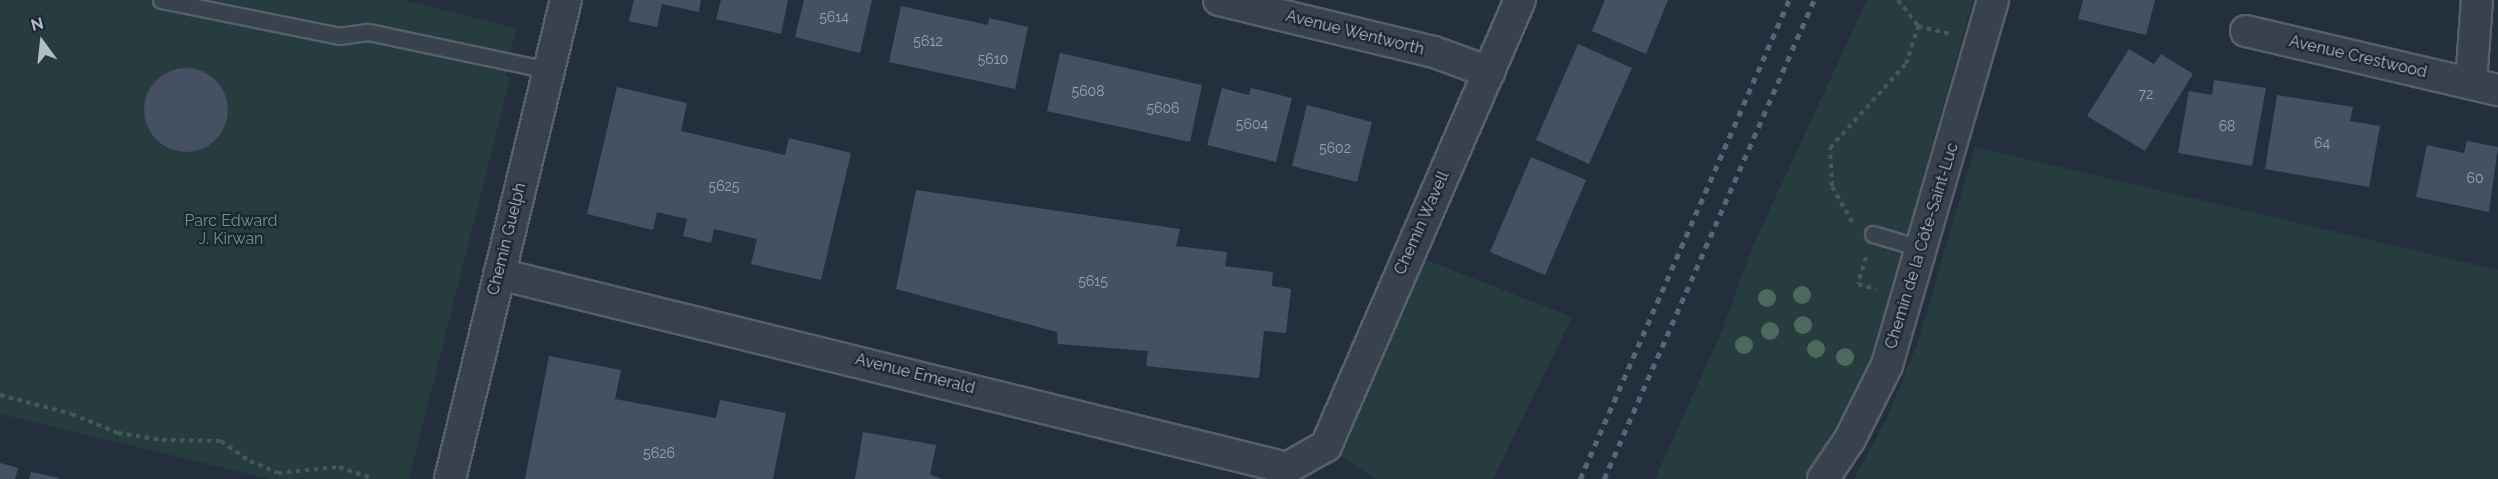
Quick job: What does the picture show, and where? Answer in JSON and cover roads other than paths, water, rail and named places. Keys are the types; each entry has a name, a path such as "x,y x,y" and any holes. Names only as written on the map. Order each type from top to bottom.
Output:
{"street":[{"name":"Chemin Guelph","path":"450,479 566,0"},
{"name":"Avenue Wentworth","path":"1220,0 1434,52 1489,72"},
{"name":"Chemin Wavell","path":"1326,446 1520,0"},
{"name":"Chemin de la Côte-Saint-Luc","path":"1823,479 1877,389 1923,249 1994,0"},
{"name":"Avenue Crestwood","path":"2246,31 2484,87 2477,0"},
{"name":"Avenue Emerald","path":"499,274 1250,461 1287,468 1326,446"}],"lane":[{"path":"161,0 339,36 368,32 548,70"},
{"path":"1873,234 1923,249"}],"railway":[{"path":"1580,479 1789,0"},
{"path":"1604,479 1814,0"}],"park label":[{"name":"Parc Edward J. Kirwan","path":"231,230"}]}
